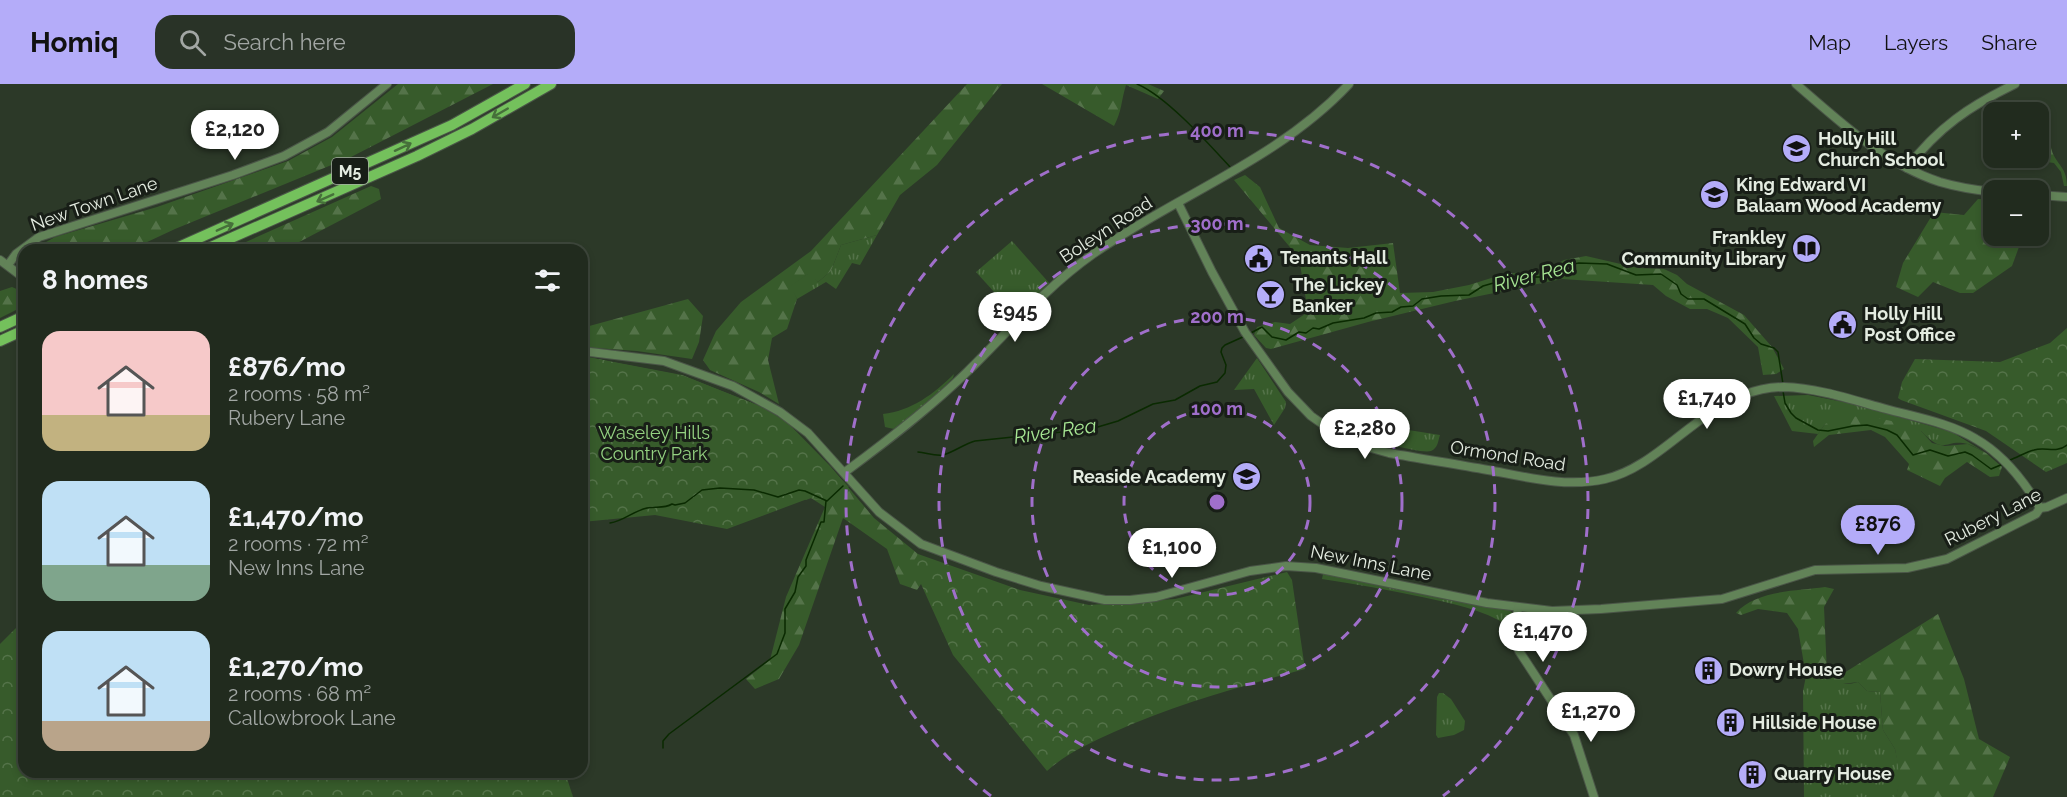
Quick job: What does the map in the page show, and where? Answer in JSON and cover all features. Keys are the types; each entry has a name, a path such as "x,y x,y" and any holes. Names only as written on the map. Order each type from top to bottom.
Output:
{"highway":[{"name":"M5","path":"185,244 452,125 525,84"},
{"name":"M5","path":"218,244 417,156 472,129 551,84"},
{"path":"0,327 18,319"},
{"path":"0,341 18,333"}],"street":[{"name":"New Town Lane","path":"30,244 39,237 223,179 285,156 328,132 387,84"},
{"name":"Boleyn Road","path":"844,472 918,417 1073,269 1114,240 1268,151 1302,127 1349,84"},
{"path":"1796,84 1859,137 1907,168 1940,182 1983,191"},
{"path":"1907,168 1933,136 1955,118 2015,84"},
{"path":"2049,195 2067,196"},
{"name":"Ormond Road","path":"1178,203 1239,322 1288,392 1320,423 1337,434 1364,446 1389,453 1540,480 1575,483 1602,480 1630,470 1700,419 1731,400 1765,389 1794,388 1827,393 1953,429 1975,438 1994,451 2015,472 2040,508"},
{"name":"New Town Lane","path":"8,266 18,253"},
{"path":"0,260 18,275"},
{"name":"New Inns Lane","path":"588,352 664,361 733,386 780,412 808,433 879,512 921,544 996,572 1080,596 1106,600 1156,597 1250,571 1286,566 1340,572 1518,608 1552,611 1722,599"},
{"name":"Rubery Lane","path":"1722,599 1815,570 1907,568 1947,559 2036,514 2040,508 2067,498"},
{"path":"1518,608 1515,634 1519,651 1565,718 1580,750 1594,797"}],"green space":[{"path":"398,84 493,84 351,157 143,244 43,244 55,237 157,207 288,161 332,137"},
{"path":"967,84 1002,84 937,165 900,195 877,235 841,245 831,271 818,282 808,274 791,286 797,299 787,329 772,338 768,360 779,404 759,392 710,370 703,360 716,331 741,302 811,251"},
{"path":"1042,84 1148,84 1164,91 1158,99 1126,85 1114,126"},
{"path":"2049,147 2065,173 2067,186 2064,186 2061,172 2054,163 2049,162"},
{"path":"1245,175 1260,187 1279,228 1310,245 1348,248 1393,243 1400,293 1433,292 1469,285 1504,274 1545,270 1564,260 1586,256 1638,268 1664,269 1744,315 1772,347 1784,369 1776,374 1763,375 1758,347 1728,318 1707,309 1690,309 1666,296 1653,285 1562,279 1455,301 1271,349 1266,348 1254,335 1257,327 1275,322 1290,324 1308,312 1299,258 1234,180"},
{"path":"371,186 379,189 381,199 295,244 241,244"},
{"path":"1978,199 1983,199 1983,246 2019,246 2012,266 1973,293 1960,293 1933,282 1918,297 1896,287 1903,263 1934,212 1964,215"},
{"path":"877,235 860,265 852,263 836,289 826,282 797,299 790,286 809,273 818,282 831,271 841,245"},
{"path":"1012,241 1050,284 1014,314 976,272"},
{"path":"12,287 18,291 18,309 0,318 0,291"},
{"path":"688,299 703,316 699,342 692,359 637,351 588,347 588,326"},
{"path":"2067,328 2067,463 2046,472 1986,431 1898,398 1902,382 1915,359 2000,362 2050,343"},
{"path":"588,357 682,375 759,406 786,421 831,467 874,518 918,554 923,568 921,584 917,590 900,584 887,549 843,518 799,645 779,679 755,689 746,679 770,660 786,597 825,507 811,498 806,500 588,360"},
{"name":"Waseley Hills Country Park","path":"588,357 684,376 760,406 787,423 849,487 823,500 810,498 727,529 655,515 588,521"},
{"path":"1257,358 1286,402 1285,408 1274,425 1254,389 1234,390"},
{"path":"954,374 953,378 921,410 894,429 885,427 883,414 903,409 921,400"},
{"path":"1808,395 1853,404 1952,432 1986,453 1968,444 1941,445 1929,439 1921,431 1825,424 1818,434 1792,431 1774,396"},
{"path":"1869,416 1909,425 1921,431 1932,443 1945,446 1968,444 1986,453 2002,467 1999,476 1990,477 1967,462 1945,478 1940,486 1907,470 1909,464 1885,437 1871,430 1829,435 1814,447 1813,441 1825,424 1845,417"},
{"path":"1364,423 1440,435 1433,450 1417,450 1360,437"},
{"path":"918,554 1020,590 1089,605 1175,599 1287,572 1292,580 1305,669 1208,697 1138,722 1079,749 1047,771 953,655 912,564"},
{"path":"1326,572 1507,609 1512,612 1513,622 1509,626 1478,611 1456,605 1322,579"},
{"path":"1825,587 1834,589 1824,607 1827,673 1844,673 1938,614 1964,679 1979,739 2010,757 1993,797 1896,797 1900,777 1895,749 1883,730 1880,692 1867,691 1858,682 1835,685 1816,672 1806,676 1798,629 1787,613 1758,609 1741,615 1736,613 1744,605 1766,596"},
{"path":"17,627 18,778 567,778 573,797 0,797 0,644"},
{"path":"1816,672 1836,683 1858,682 1867,691 1880,692 1883,730 1895,749 1901,777 1896,797 1804,797 1803,691 1806,676"},
{"path":"1439,693 1451,699 1465,721 1464,730 1454,735 1438,738 1436,735"}],"waterway":[{"path":"1137,84 1173,109 1230,167"},
{"name":"River Rea","path":"1249,334 1262,327 1272,337 1286,340 1299,332 1306,333 1313,328 1319,329 1333,323 1413,306 1422,299 1469,295 1483,286 1497,282 1521,277 1542,277 1562,266 1579,263 1607,264 1636,275 1661,274 1677,285 1681,294 1688,299 1704,299 1745,324 1761,344 1774,348 1778,352 1783,384"},
{"name":"River Rea","path":"918,452 943,455 975,441 1091,429 1118,421 1153,404 1175,400 1200,386 1217,382 1225,373 1226,365 1221,352 1222,348 1245,336"},
{"name":"River Rea","path":"1783,391 1785,403 1791,413 1818,430 1828,431 1867,425 1897,435 1913,455 1930,450 1948,456 1965,452 1991,469 2003,464"},
{"name":"River Rea","path":"2010,460 2034,450 2059,449 2067,445"},
{"name":"River Rea","path":"610,523 647,508 685,503 702,490 720,488 754,490 778,497 799,490 827,501 843,486"},
{"path":"663,748 663,741 669,734 777,654 785,633 785,609 795,592 798,577 806,566 806,560 821,522 824,522 826,501"}],"place":[{"name":"Holly Hill Church School","path":"1797,149"},
{"name":"King Edward VI Balaam Wood Academy","path":"1715,195"},
{"name":"Frankley Community Library","path":"1807,248"},
{"name":"Tenants Hall","path":"1259,258"},
{"name":"The Lickey Banker","path":"1271,295"},
{"name":"Holly Hill Post Office","path":"1843,324"},
{"name":"Reaside Academy","path":"1247,477"},
{"name":"Dowry House","path":"1708,670"},
{"name":"Hillside House","path":"1731,723"},
{"name":"Quarry House","path":"1753,774"}]}
